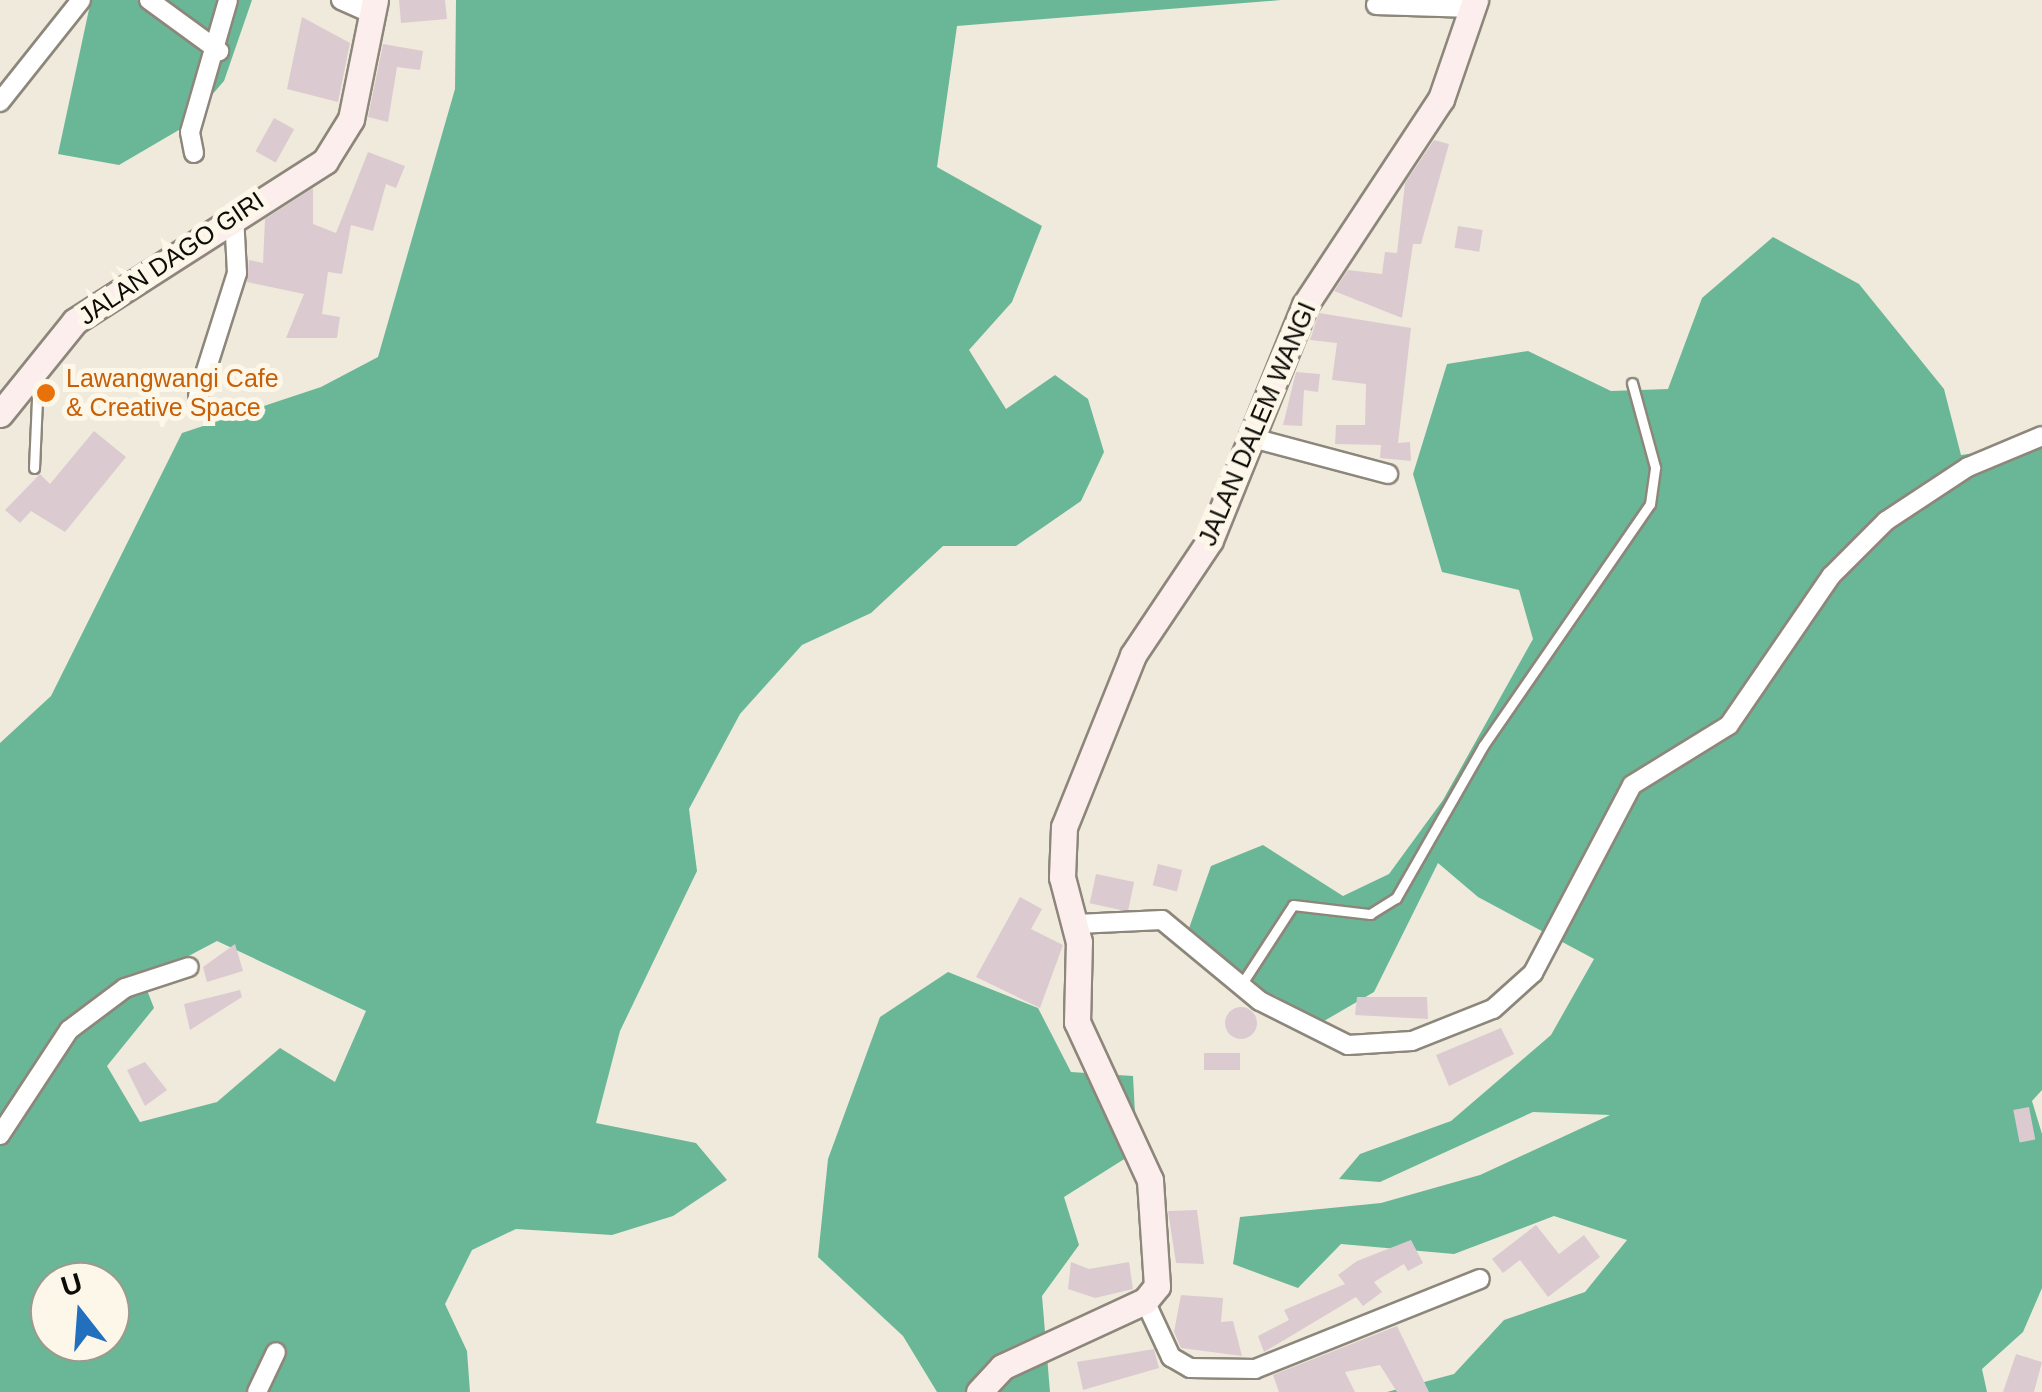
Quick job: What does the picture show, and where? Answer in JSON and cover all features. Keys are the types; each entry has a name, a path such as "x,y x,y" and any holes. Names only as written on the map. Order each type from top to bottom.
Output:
{"street":[{"path":"0,102 80,0"},
{"path":"149,0 219,51"},
{"path":"194,153 190,132 219,51 228,0"},
{"path":"342,0 375,8"},
{"path":"1376,5 1474,4"},
{"name":"JALAN DALEM WANGI","path":"1145,1301 1161,1265 1159,1224 1132,1132 1076,1022 1077,924 1061,853 1097,730 1133,655 1210,540 1250,437 1333,252 1454,76 1474,4"},
{"name":"JALAN DAGO GIRI","path":"0,414 39,358 75,321 335,147 352,118 375,8"},
{"path":"198,396 237,274 234,216"},
{"path":"1077,924 1151,915 1295,1024 1380,1047 1517,994 1632,785 1729,725 1831,576 1886,521 1968,467 2042,436"},
{"path":"1250,437 1388,474"},
{"path":"0,1135 68,1030 125,988 188,967"},
{"path":"979,1392 1002,1367 1145,1301 1171,1357 1190,1368 1255,1369 1367,1317 1480,1280"},
{"path":"257,1392 276,1352"}],"lane":[{"path":"34,468 39,358"},
{"path":"1241,985 1293,906 1370,914 1396,898 1483,746 1650,504 1655,466 1632,383"}],"green space":[{"path":"91,0 252,0 224,81 184,127 119,165 58,154"},
{"path":"456,0 1281,0 957,26 937,167 1042,226 1012,302 969,350 1006,409 1055,375 1088,399 1104,452 1081,501 1016,546 943,546 871,613 802,645 740,714 689,809 697,871 620,1031 596,1123 696,1143 727,1180 673,1216 612,1235 516,1229 472,1250 445,1304 467,1351 470,1392 0,1392 0,743 51,696 182,433 321,387 378,357 455,89","holes":["217,941 366,1011 335,1082 280,1048 217,1102 140,1122 107,1066 154,1008 143,980"]},
{"path":"1773,237 1859,284 1944,389 1961,455 2042,444 2042,1090 2032,1101 2042,1134 2042,1288 2023,1332 1982,1369 1987,1392 1387,1392 1454,1374 1504,1320 1585,1292 1627,1240 1554,1216 1454,1254 1341,1244 1298,1288 1233,1264 1240,1217 1381,1203 1480,1175 1610,1115 1533,1112 1380,1182 1339,1179 1360,1154 1451,1121 1551,1035 1594,959 1478,897 1438,863 1374,992 1305,1032 1278,997 1226,974 1187,934 1211,866 1263,845 1343,896 1389,874 1443,800 1533,639 1519,590 1442,572 1413,474 1447,364 1528,351 1611,391 1668,389 1702,298"},
{"path":"948,972 1038,1008 1071,1072 1133,1076 1137,1151 1064,1197 1079,1245 1042,1296 1050,1392 937,1392 903,1336 818,1257 828,1159 880,1017"}],"building":[{"path":"399,0 445,0 447,19 401,23"},
{"path":"302,17 350,43 338,102 287,89"},
{"path":"383,44 423,51 420,70 397,67 388,122 368,117"},
{"path":"274,118 294,129 276,162 256,151"},
{"path":"1434,140 1449,144 1421,244 1413,244 1402,318 1334,291 1348,270 1382,274 1385,252 1397,253 1405,183"},
{"path":"368,152 405,166 396,188 386,184 373,231 351,225 342,274 328,272 322,314 340,317 337,338 286,338 304,294 247,282 249,260 263,263 265,219 313,188 313,224 336,233"},
{"path":"1458,226 1483,230 1479,252 1455,248"},
{"path":"1319,313 1411,328 1398,443 1410,442 1411,461 1380,458 1381,445 1335,444 1336,425 1365,425 1366,384 1332,380 1337,343 1310,340"},
{"path":"1296,372 1320,374 1318,392 1304,390 1302,426 1283,425"},
{"path":"94,431 126,457 65,532 31,511 20,523 5,510 40,474 50,484"},
{"path":"1158,864 1182,870 1177,891 1153,885"},
{"path":"1096,874 1134,882 1128,911 1090,903"},
{"path":"1020,897 1042,909 1031,929 1063,945 1040,1008 976,977"},
{"path":"235,944 243,971 207,982 203,967"},
{"path":"240,990 242,997 190,1030 184,1004"},
{"path":"1357,997 1427,997 1428,1019 1355,1015"},
{"path":"1241,1007 1252,1012 1257,1023 1252,1034 1241,1039 1230,1034 1225,1023 1230,1012"},
{"path":"1501,1028 1514,1054 1449,1086 1436,1055"},
{"path":"1204,1053 1240,1053 1240,1070 1204,1070"},
{"path":"145,1062 167,1090 145,1106 127,1070"},
{"path":"2029,1107 2035,1139 2020,1142 2013,1110"},
{"path":"1197,1210 1204,1264 1176,1263 1168,1211"},
{"path":"1536,1225 1559,1254 1584,1235 1600,1257 1548,1297 1520,1260 1503,1273 1492,1259"},
{"path":"1411,1240 1423,1263 1408,1271 1404,1264 1374,1282 1382,1292 1363,1306 1356,1297 1264,1352 1258,1336 1289,1320 1284,1310 1345,1284 1338,1275 1357,1261"},
{"path":"1071,1262 1089,1269 1129,1262 1133,1289 1095,1298 1068,1289"},
{"path":"1181,1295 1223,1298 1221,1322 1233,1321 1242,1356 1181,1348 1174,1332"},
{"path":"1397,1326 1429,1392 1397,1392 1380,1365 1345,1372 1355,1392 1279,1392 1273,1375"},
{"path":"1154,1349 1159,1368 1083,1390 1077,1362"},
{"path":"2016,1354 2042,1362 2034,1392 2003,1392"}],"place":[{"name":"Lawangwangi Cafe & Creative Space","path":"46,393"}]}
